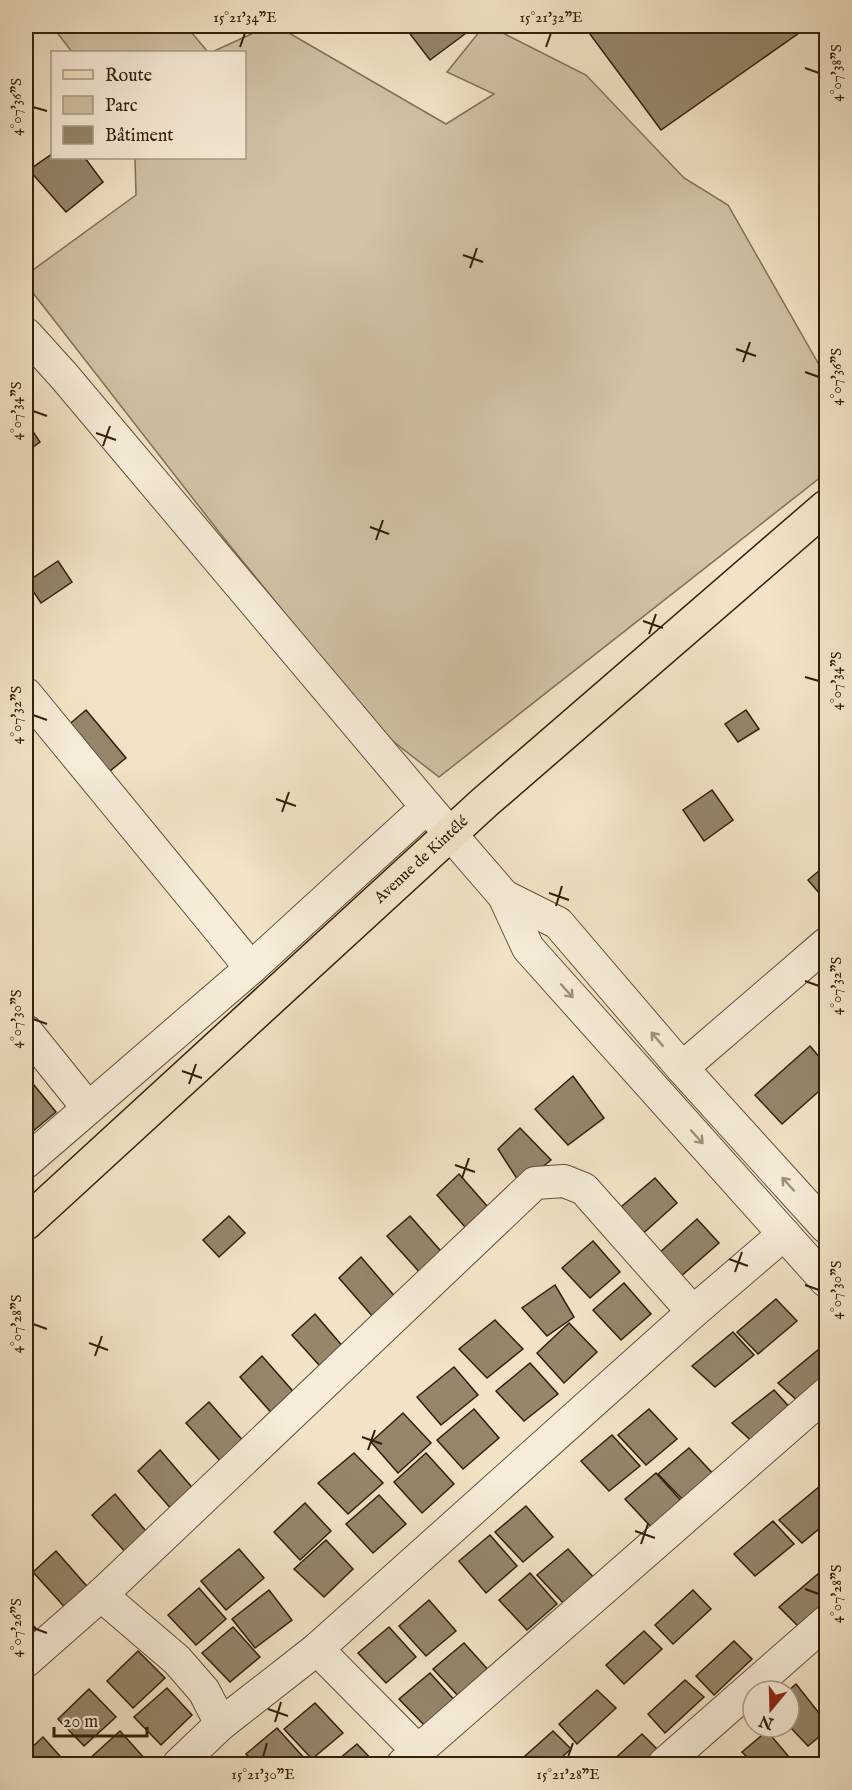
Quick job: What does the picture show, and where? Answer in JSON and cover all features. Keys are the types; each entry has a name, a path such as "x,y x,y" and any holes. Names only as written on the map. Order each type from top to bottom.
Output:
{"main road":[{"name":"Avenue de Kintélé","path":"26,1223 451,833 826,507"}],"street":[{"path":"26,334 504,896 528,948 826,1281"},
{"path":"26,694 250,968"},
{"path":"26,1162 250,968 428,807"},
{"path":"504,896 558,923 682,1068 826,1227"},
{"path":"682,1068 826,944"},
{"path":"26,1031 88,1108"},
{"path":"26,1661 101,1594 535,1183 564,1181 584,1189 693,1312"},
{"path":"205,1749 693,1312 784,1234"},
{"path":"317,1648 410,1758 826,1394"},
{"path":"101,1594 177,1660 204,1691 205,1749"},
{"path":"664,1764 826,1623"}],"green space":[{"path":"52,26 186,26 207,51 71,51"},
{"path":"269,26 277,26 446,124 494,94 447,72 484,26 489,26 586,75 684,178 728,205 826,377 826,473 439,777 381,732 219,532 26,284 26,275 136,195 135,159 246,159 246,51 214,51"}],"building":[{"path":"404,26 471,26 473,28 430,60"},
{"path":"584,26 809,26 661,130"},
{"path":"51,155 51,159 86,159 103,182 66,212 29,170"},
{"path":"26,421 40,442 26,452"},
{"path":"58,561 72,582 41,603 27,582"},
{"path":"86,710 126,758 105,775 66,727"},
{"path":"746,710 759,729 738,742 725,724"},
{"path":"712,790 733,820 704,841 683,810"},
{"path":"826,865 826,901 808,880"},
{"path":"810,1046 826,1065 826,1085 782,1124 755,1095"},
{"path":"573,1076 604,1118 568,1145 535,1109"},
{"path":"29,1079 56,1112 26,1137 26,1082"},
{"path":"520,1128 551,1160 521,1185 498,1149"},
{"path":"459,1174 495,1215 472,1235 437,1195"},
{"path":"655,1178 677,1203 638,1238 615,1212"},
{"path":"229,1216 245,1233 219,1257 203,1240"},
{"path":"410,1216 446,1257 423,1276 387,1236"},
{"path":"697,1219 719,1243 679,1278 658,1254"},
{"path":"593,1241 620,1272 590,1298 562,1268"},
{"path":"361,1257 397,1299 374,1318 339,1278"},
{"path":"624,1283 651,1314 621,1340 593,1310"},
{"path":"555,1285 574,1317 547,1336 522,1308"},
{"path":"776,1299 797,1321 758,1354 737,1332"},
{"path":"315,1314 350,1355 328,1375 292,1335"},
{"path":"495,1320 523,1349 487,1378 459,1349"},
{"path":"569,1323 597,1352 564,1383 537,1353"},
{"path":"733,1332 754,1355 715,1387 692,1366"},
{"path":"819,1349 826,1357 826,1383 801,1404 778,1383"},
{"path":"262,1356 298,1397 275,1417 240,1377"},
{"path":"530,1363 558,1394 524,1421 496,1391"},
{"path":"454,1367 478,1395 441,1425 417,1397"},
{"path":"774,1390 794,1412 756,1445 732,1423"},
{"path":"209,1402 245,1443 222,1463 186,1423"},
{"path":"474,1409 499,1438 463,1469 437,1440"},
{"path":"649,1409 677,1439 646,1465 618,1435"},
{"path":"403,1413 431,1443 398,1473 371,1442"},
{"path":"612,1435 640,1466 609,1491 581,1461"},
{"path":"689,1448 717,1478 687,1504 658,1474"},
{"path":"160,1450 196,1492 173,1511 138,1471"},
{"path":"354,1453 383,1483 348,1514 318,1483"},
{"path":"426,1453 454,1484 422,1513 394,1482"},
{"path":"656,1473 684,1504 653,1529 625,1499"},
{"path":"820,1486 826,1494 826,1523 802,1543 779,1520"},
{"path":"115,1494 150,1536 128,1555 92,1515"},
{"path":"379,1495 406,1524 373,1553 346,1524"},
{"path":"305,1503 331,1531 300,1560 274,1532"},
{"path":"526,1506 553,1537 523,1562 495,1532"},
{"path":"773,1521 794,1544 755,1576 734,1554"},
{"path":"490,1535 517,1566 486,1593 459,1561"},
{"path":"326,1540 353,1569 324,1597 294,1569"},
{"path":"239,1549 264,1578 226,1610 201,1581"},
{"path":"568,1549 595,1579 565,1605 537,1575"},
{"path":"56,1551 92,1592 69,1612 33,1572"},
{"path":"530,1573 557,1604 527,1630 499,1600"},
{"path":"819,1573 826,1581 826,1609 802,1630 779,1607"},
{"path":"199,1588 226,1619 196,1645 168,1615"},
{"path":"269,1590 292,1620 255,1648 232,1619"},
{"path":"693,1590 711,1609 673,1644 655,1625"},
{"path":"429,1600 456,1631 426,1656 399,1626"},
{"path":"26,1617 38,1631 26,1642"},
{"path":"233,1627 260,1657 230,1682 202,1653"},
{"path":"389,1627 416,1657 386,1683 358,1653"},
{"path":"644,1631 662,1649 624,1684 606,1665"},
{"path":"734,1641 752,1659 714,1695 696,1676"},
{"path":"464,1643 491,1673 461,1699 433,1669"},
{"path":"138,1651 165,1678 133,1708 107,1681"},
{"path":"430,1673 457,1703 427,1728 399,1699"},
{"path":"685,1680 704,1697 665,1733 648,1714"},
{"path":"167,1688 192,1715 161,1745 134,1717"},
{"path":"89,1689 116,1717 84,1746 58,1719"},
{"path":"597,1690 616,1708 577,1744 559,1724"},
{"path":"801,1690 826,1722 826,1731 808,1746 801,1739"},
{"path":"315,1703 343,1733 312,1759 284,1729"},
{"path":"277,1728 305,1759 298,1764 256,1764 246,1754"},
{"path":"120,1731 145,1759 140,1764 90,1764 87,1761"},
{"path":"553,1731 571,1749 554,1764 516,1764"},
{"path":"642,1734 660,1752 646,1764 609,1764"},
{"path":"43,1737 67,1764 26,1764 26,1753"},
{"path":"757,1739 774,1739 795,1764 754,1764 742,1752"},
{"path":"357,1744 376,1764 333,1764"},
{"path":"826,1750 826,1764 825,1764 818,1757"}]}
